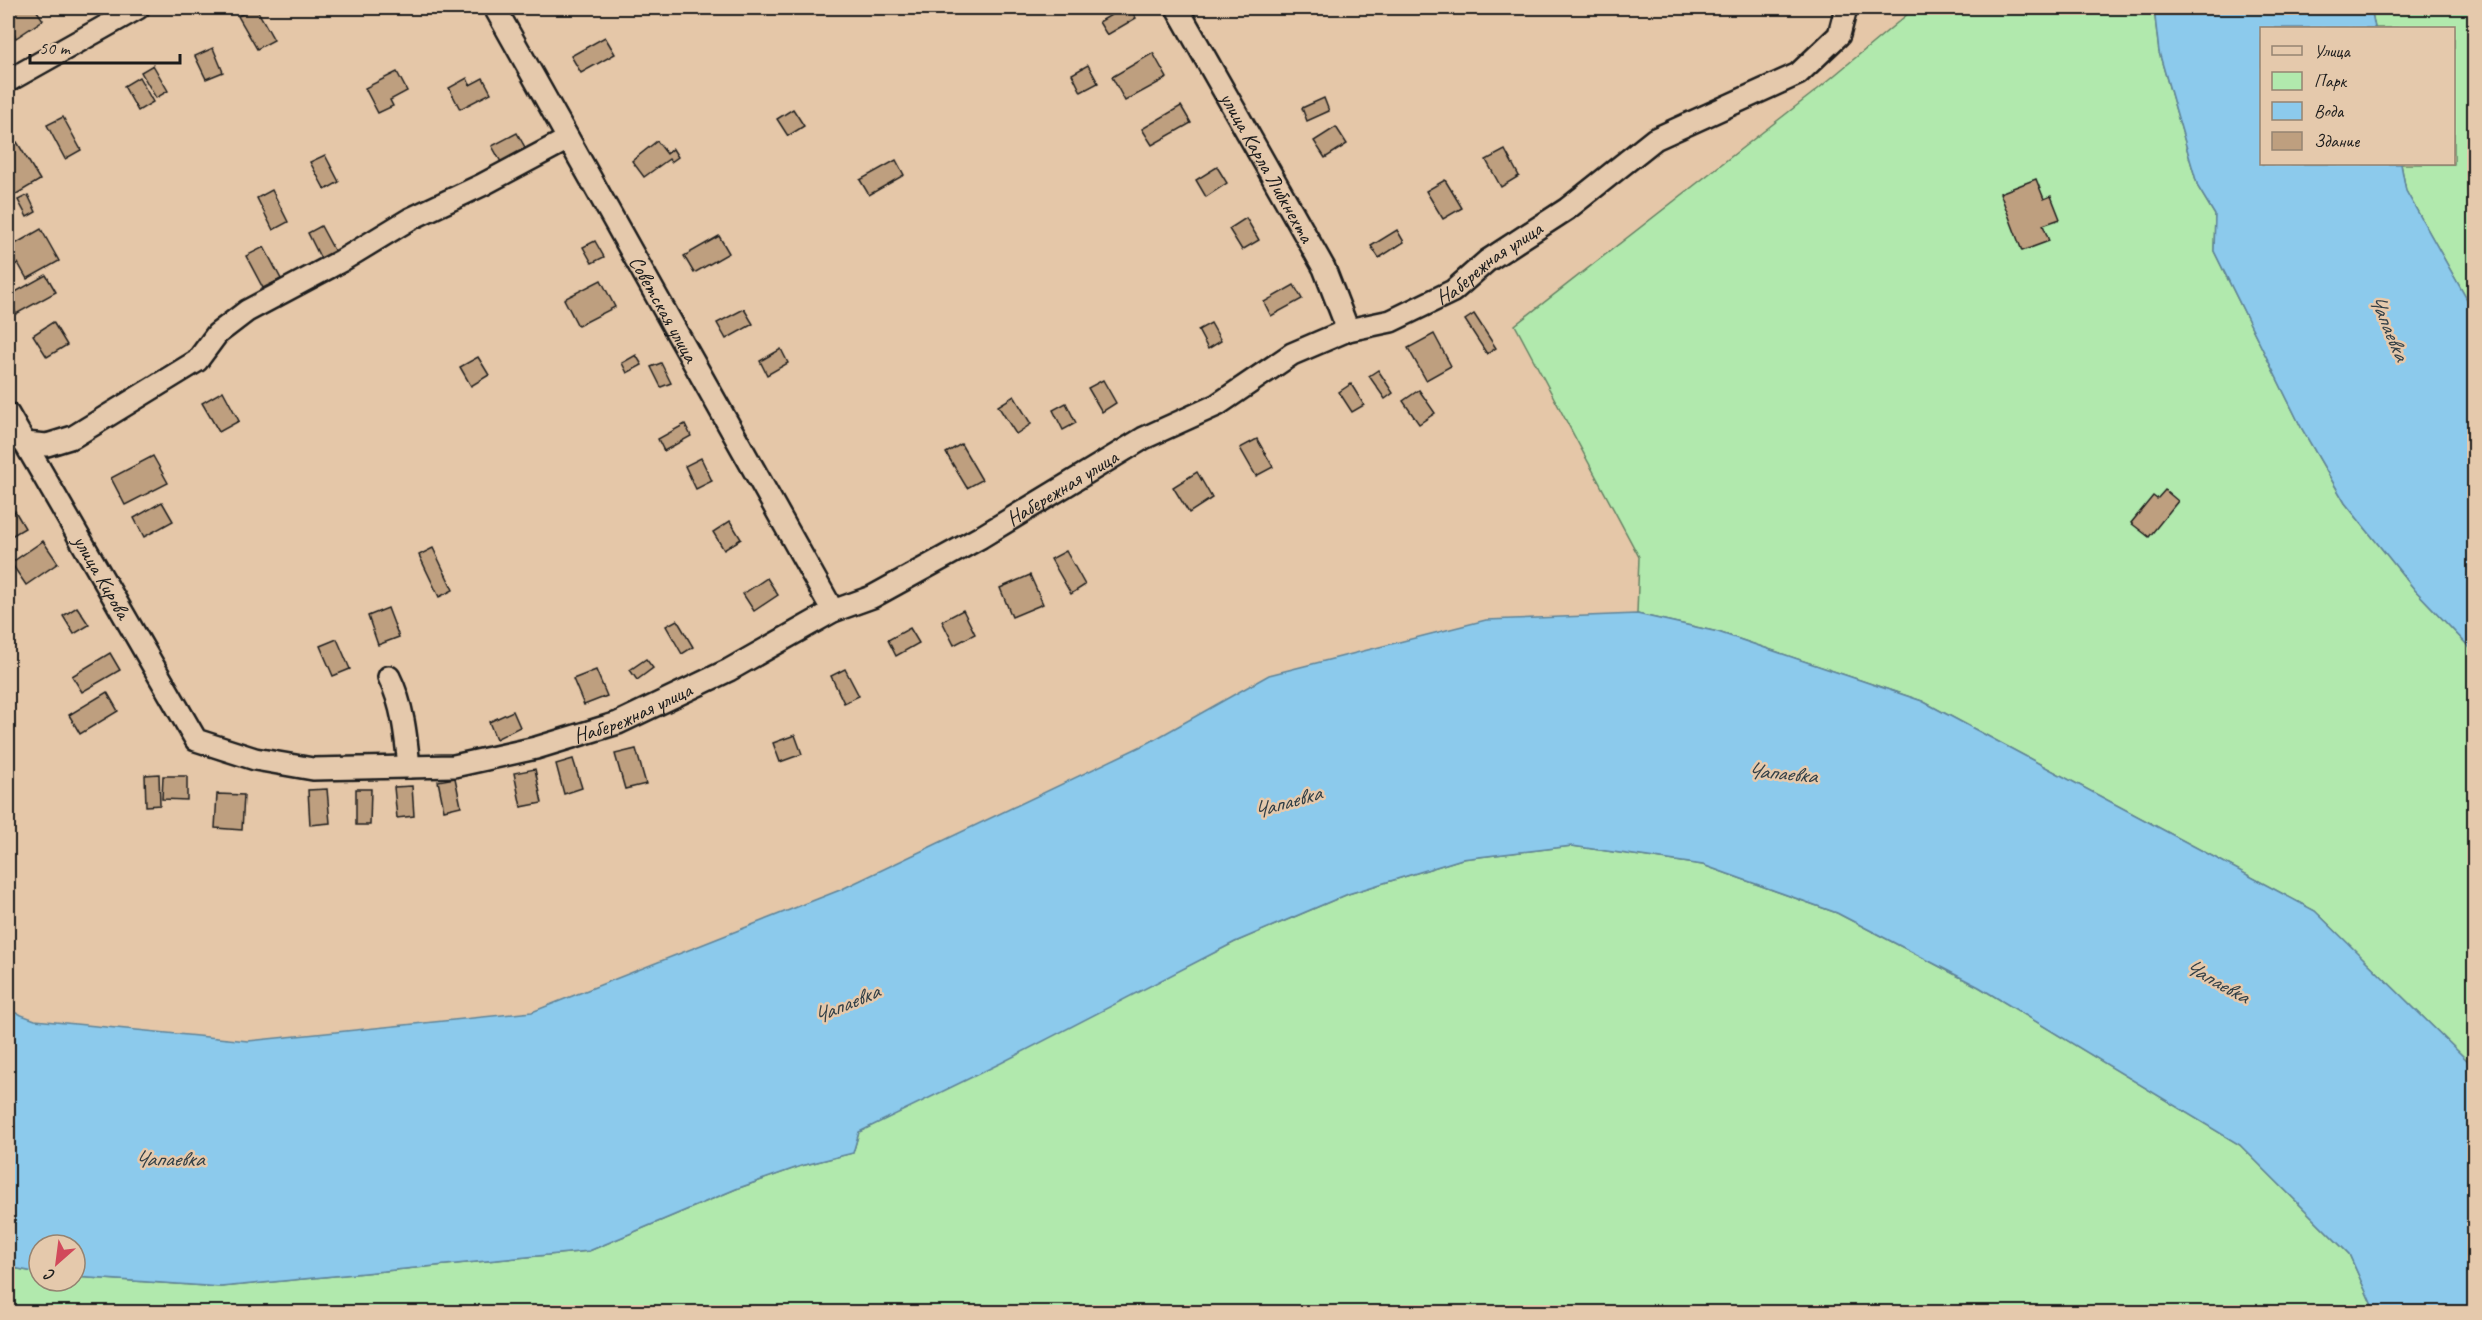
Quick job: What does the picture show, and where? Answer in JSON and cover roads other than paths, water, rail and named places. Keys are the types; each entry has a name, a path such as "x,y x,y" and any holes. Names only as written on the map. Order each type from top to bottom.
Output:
{"street":[{"path":"8,81 138,8"},
{"name":"Советская улица","path":"495,8 833,612"},
{"name":"улица Карла Либкнехта","path":"1177,8 1324,268 1348,330"},
{"name":"Набережная улица","path":"196,740 255,759 313,769 454,766 536,748 618,723 729,670 833,612 872,597 902,581 981,537 1144,438 1217,405 1292,354 1348,330 1391,321 1453,291 1487,261 1567,209 1655,139 1798,74 1839,35 1846,8"},
{"path":"24,443 47,445 73,437 197,361 217,334 247,311 341,261 410,219 493,180 568,139"},
{"name":"улица Кирова","path":"8,414 196,740"},
{"path":"389,677 396,692 406,732 408,767"}],"water":[{"name":"Чапаевка","path":"2154,8 2371,8 2375,27 2260,27 2260,165 2401,165 2406,191 2474,312 2474,652 2415,590 2345,503 2302,429 2214,251 2215,215 2198,187 2159,52"},
{"name":"Чапаевка","path":"1637,614 1718,632 1922,701 2315,911 2474,1067 2474,1312 2375,1312 2349,1254 2240,1145 1979,987 1837,913 1703,865 1572,846 1462,859 1348,894 1235,942 1001,1063 859,1132 853,1153 801,1166 736,1189 589,1251 221,1287 87,1278 87,1233 27,1233 27,1271 8,1267 8,1010 35,1020 248,1041 532,1012 840,890 1150,742 1269,675 1486,620"}]}
